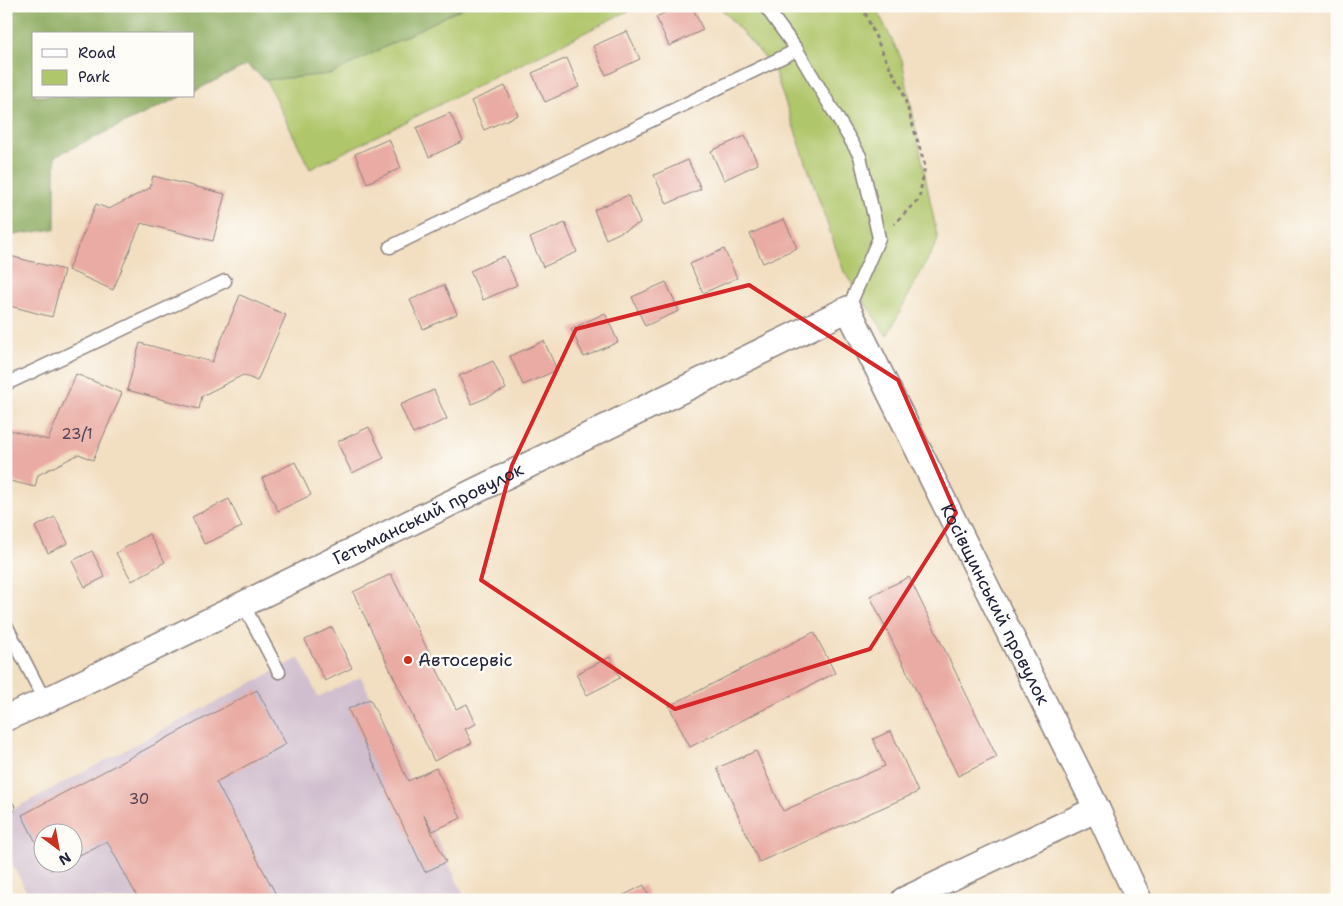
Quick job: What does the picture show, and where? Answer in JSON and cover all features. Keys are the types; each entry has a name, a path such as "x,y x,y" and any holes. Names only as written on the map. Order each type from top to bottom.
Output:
{"street":[{"name":"Гетьманський провулок","path":"6,718 45,701 848,309"},
{"name":"Косівщинський провулок","path":"848,309 1097,809 1139,900"},
{"path":"904,900 1097,809"}],"lane":[{"path":"765,6 797,50 860,156 879,238 848,309"},
{"path":"390,247 797,50"},
{"path":"6,384 225,281"},
{"path":"242,604 279,672"},
{"path":"6,625 45,701"}],"path":[{"path":"862,6 885,58 902,89 925,166 919,199 879,238"}],"highlighted area":[{"path":"749,285 898,380 956,513 870,649 675,709 481,580 512,465 576,329"}],"shaded area":[{"path":"299,658 318,697 361,677 466,900 31,900 6,852 6,813"}],"green space":[{"path":"6,6 466,6 331,74 266,80 247,65 195,91 195,32 32,32 32,98 178,98 55,156 55,229 6,236"},
{"path":"466,6 638,6 310,169 266,80 331,74"},
{"path":"719,6 875,6 902,60 938,240 887,336 844,272 773,67"}],"building":[{"path":"680,6 692,6 703,30 669,46 656,17"},
{"path":"627,31 640,59 606,75 593,46"},
{"path":"567,58 579,87 545,102 532,73"},
{"path":"505,86 518,115 484,130 471,101"},
{"path":"450,113 463,141 429,157 416,128"},
{"path":"745,136 758,164 724,180 711,151"},
{"path":"389,139 401,168 367,183 355,154"},
{"path":"688,160 701,189 667,204 654,175"},
{"path":"153,176 225,194 213,241 141,223 113,290 68,270 96,204 109,209 150,188"},
{"path":"628,195 640,223 606,239 594,210"},
{"path":"784,219 797,248 763,263 750,234"},
{"path":"565,223 577,252 543,267 530,238"},
{"path":"724,249 737,278 703,293 690,264"},
{"path":"6,255 64,270 52,317 6,305"},
{"path":"504,256 517,285 483,300 470,271"},
{"path":"666,282 679,311 645,326 632,297"},
{"path":"444,285 457,314 423,329 410,300"},
{"path":"240,295 286,315 257,381 243,375 202,396 199,409 127,390 140,343 212,362"},
{"path":"605,313 618,342 584,357 571,329"},
{"path":"544,341 557,370 523,385 510,356"},
{"path":"493,361 506,389 472,404 459,376"},
{"path":"76,374 122,393 93,460 79,454 38,475 35,487 6,480 6,429 48,440"},
{"path":"434,390 447,419 413,434 400,405"},
{"path":"369,427 384,458 352,473 337,442"},
{"path":"295,462 311,495 278,511 262,478"},
{"path":"229,499 242,527 204,544 192,517"},
{"path":"55,517 68,543 48,553 35,527"},
{"path":"149,534 165,562 132,581 116,553"},
{"path":"92,551 105,577 85,587 72,561"},
{"path":"391,574 456,709 467,704 476,724 465,729 472,743 434,761 353,592"},
{"path":"909,577 997,757 958,776 870,596"},
{"path":"332,627 352,668 325,681 305,640"},
{"path":"814,632 835,673 690,747 669,706"},
{"path":"610,657 620,678 587,695 576,674"},
{"path":"257,690 286,744 216,782 279,900 139,900 107,841 82,854 82,824 32,824 32,834 22,815"},
{"path":"370,699 408,781 436,768 461,818 433,831 423,814 446,862 425,872 348,709"},
{"path":"891,731 918,792 759,862 717,768 756,751 783,811 885,766 873,739"},
{"path":"644,885 651,900 614,900"}],"place":[{"name":"Автосервіс","path":"408,660"}]}
